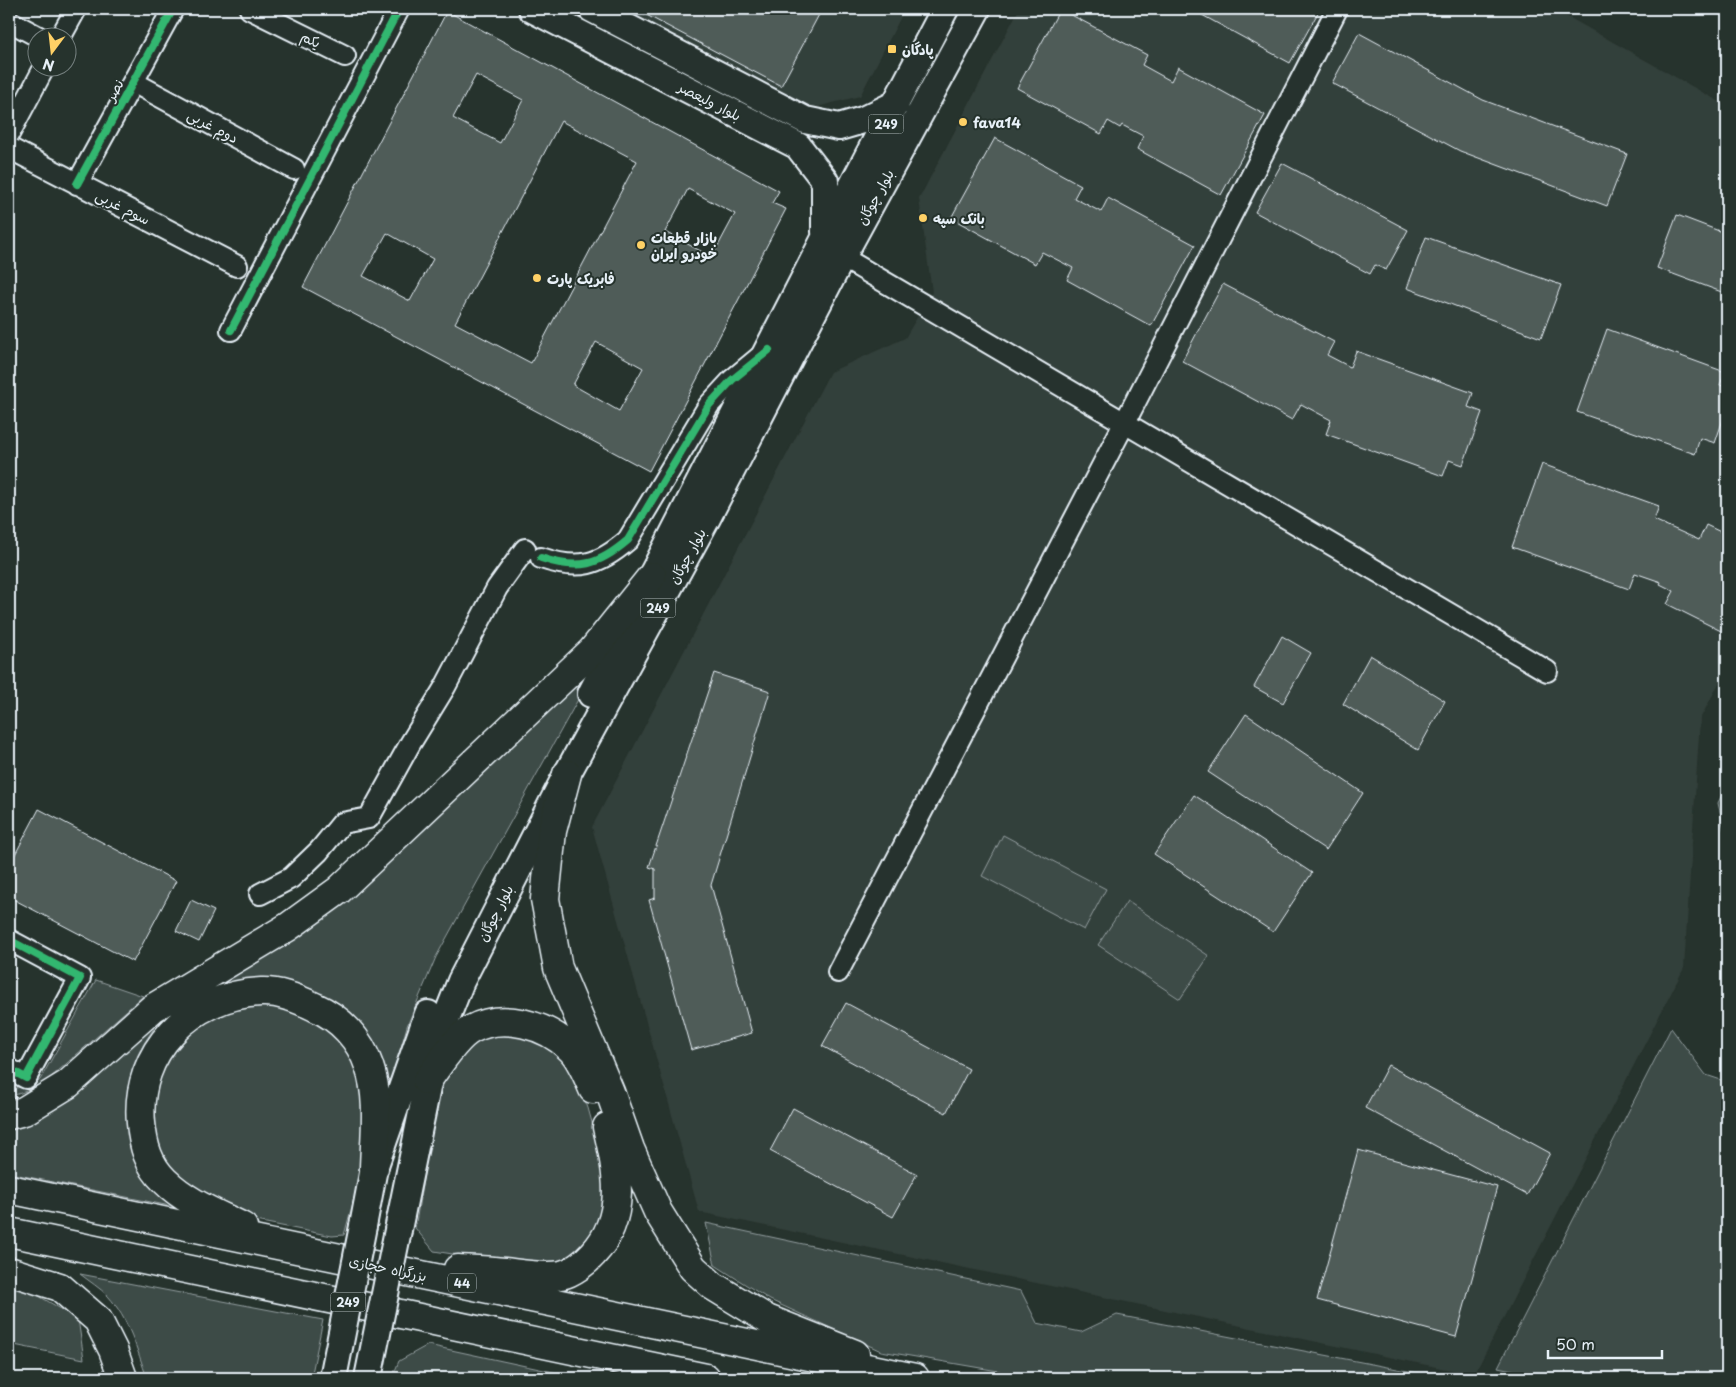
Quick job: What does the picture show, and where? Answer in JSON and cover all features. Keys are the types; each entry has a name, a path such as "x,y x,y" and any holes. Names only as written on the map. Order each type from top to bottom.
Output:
{"highway":[{"path":"9,1116 24,1112 68,1084 153,1008 288,927 339,890 592,651 652,576"},
{"path":"567,774 552,831 545,899 558,968 607,1084 630,1149 658,1212 693,1268 713,1286 736,1302 767,1319 914,1378"},
{"path":"285,1246 188,1198 164,1181 152,1164 143,1146 140,1110 143,1088 149,1066 173,1028 200,1008 226,997 262,992 297,998 329,1013 356,1037 370,1067 375,1102 374,1168"},
{"path":"417,1274 427,1267 547,1276 563,1274 588,1260 601,1246 612,1228 617,1206 617,1181 606,1121 591,1085 572,1050 548,1030 509,1022 490,1021 470,1029 427,1081"},
{"name":"بزرگراه حجازی","path":"9,1188 914,1378"},
{"path":"9,1232 706,1378"},
{"path":"9,1271 60,1287 98,1320 113,1350 123,1378"}],"main road":[{"name":"بلوار ولیعصر","path":"532,9 798,146 826,181 825,238"},
{"name":"بلوار ولیعصر","path":"592,9 805,120 839,127 863,120 896,104"},
{"name":"بلوار چوگان","path":"368,1378 427,1081 436,1044 461,981 567,774 707,518 842,257 977,9"},
{"name":"بلوار چوگان","path":"333,1378 374,1168 424,1023 466,933 943,10"},
{"path":"708,99 721,93 716,74"}],"street":[{"path":"66,28 76,9"},
{"name":"نصر","path":"77,184 173,9"},
{"name":"یکم","path":"250,9 345,56"},
{"path":"231,330 399,9"},
{"path":"838,972 1124,424 1337,9"},
{"path":"9,21 28,31"},
{"path":"9,134 39,78"},
{"name":"دوم غربی","path":"133,82 294,169"},
{"name":"سوم غربی","path":"9,148 237,266"},
{"path":"842,257 1547,671"},
{"path":"260,894 291,878 319,851 342,823 369,818 410,744 445,687 497,588 533,554 556,563 586,564 608,557 628,540 709,405 732,380 768,350"},
{"path":"9,940 80,978 26,1078 9,1070"}],"shaded area":[{"path":"612,9 905,9 860,96 805,110"},
{"path":"1019,9 1554,9 1727,106 1727,668 1700,719 1684,968 1474,1375 699,1212 592,827 830,372 905,338 932,292 919,199"},
{"path":"597,665 436,957 407,1026 388,1096 373,1047 268,979 224,983 218,981 282,948 368,880 529,722"},
{"path":"1727,784 1727,842 1718,803"},
{"path":"1003,835 1106,889 1084,930 982,876"},
{"path":"1127,901 1209,956 1180,999 1098,945"},
{"path":"96,980 143,996 41,1086 9,1097 9,1084 17,1088 40,1080"},
{"path":"258,1004 277,1006 305,1014 344,1039 358,1068 367,1125 365,1159 344,1235 332,1236 241,1218 173,1174 155,1145 153,1075 188,1031 233,1007"},
{"path":"165,1013 144,1043 135,1062 129,1085 128,1099 185,1209 9,1173 9,1132 35,1119"},
{"path":"1671,1028 1706,1075 1727,1082 1727,1378 1549,1378 1498,1367"},
{"path":"512,1033 550,1044 571,1065 588,1108 607,1176 607,1216 593,1250 545,1269 434,1251 415,1228 431,1137 443,1086 450,1067 457,1055 470,1045 489,1037"},
{"path":"706,1223 1021,1291 1037,1323 1081,1332 1117,1315 1444,1378 1039,1378 881,1351 770,1300 715,1265"},
{"path":"80,1274 323,1320 311,1378 147,1378 132,1335 122,1315 108,1296"},
{"path":"9,1287 32,1292 78,1319 84,1359 9,1344"},
{"path":"428,1345 581,1378 392,1378 399,1361"}],"building":[{"path":"635,9 822,9 781,86"},
{"path":"1060,9 1147,55 1142,65 1171,81 1178,67 1265,115 1221,195 1137,149 1143,136 1122,125 1120,128 1108,121 1101,134 1017,88"},
{"path":"1191,9 1320,9 1290,63"},
{"name":"بازار قطعات خودرو ایران","path":"447,11 779,191 772,203 786,209 649,471 303,287","holes":["476,75 523,100 500,143 453,118","561,121 637,161 531,363 455,323","688,189 735,214 712,257 665,232","387,233 433,259 410,301 363,276","596,342 643,368 619,411 573,385"]},
{"path":"1359,33 1483,100 1627,154 1607,206 1460,151 1332,83"},
{"path":"995,138 1081,185 1074,198 1101,212 1108,198 1195,245 1151,326 1067,280 1073,268 1042,252 1035,264 951,218"},
{"path":"1282,163 1408,230 1386,270 1375,265 1370,274 1255,212"},
{"path":"1677,215 1727,234 1727,294 1657,268"},
{"path":"1426,237 1561,285 1541,338 1407,288"},
{"path":"1223,284 1334,342 1327,355 1350,367 1356,351 1473,393 1468,407 1482,412 1463,465 1449,460 1443,476 1326,434 1331,420 1301,404 1292,420 1182,361"},
{"path":"1607,329 1725,372 1720,385 1727,388 1727,408 1715,443 1700,438 1695,454 1577,412"},
{"path":"1542,464 1659,506 1654,520 1699,540 1706,525 1727,535 1727,634 1667,604 1674,591 1660,584 1661,582 1635,573 1629,589 1512,547"},
{"path":"1282,636 1311,653 1283,703 1254,687"},
{"path":"1370,655 1445,701 1418,750 1343,704"},
{"path":"714,673 770,691 711,885 752,1033 691,1050 649,900 655,898 655,869 649,867"},
{"path":"1246,714 1363,793 1326,850 1208,772"},
{"path":"1194,795 1312,873 1273,932 1154,854"},
{"path":"39,809 176,881 133,962 9,897 9,866"},
{"path":"191,900 214,911 199,942 176,931"},
{"path":"846,1003 969,1069 946,1113 822,1046"},
{"path":"1388,1065 1550,1153 1527,1195 1365,1108"},
{"path":"793,1108 917,1174 893,1217 770,1151"},
{"path":"1358,1150 1497,1187 1456,1337 1317,1300"}],"cycle path":[{"path":"77,184 173,9"},
{"path":"231,330 399,9"},
{"path":"541,558 567,564 578,565 588,563 608,555 628,540 709,405 732,380 769,350"},
{"path":"9,940 80,978 26,1078 9,1069"}],"place":[{"name":"پادگان","path":"892,49"},
{"name":"fava14","path":"963,122"},
{"name":"بانک سپه","path":"923,218"},
{"name":"بازار قطعات خودرو ایران","path":"641,245"},
{"name":"فابریک پارت","path":"537,278"}]}
